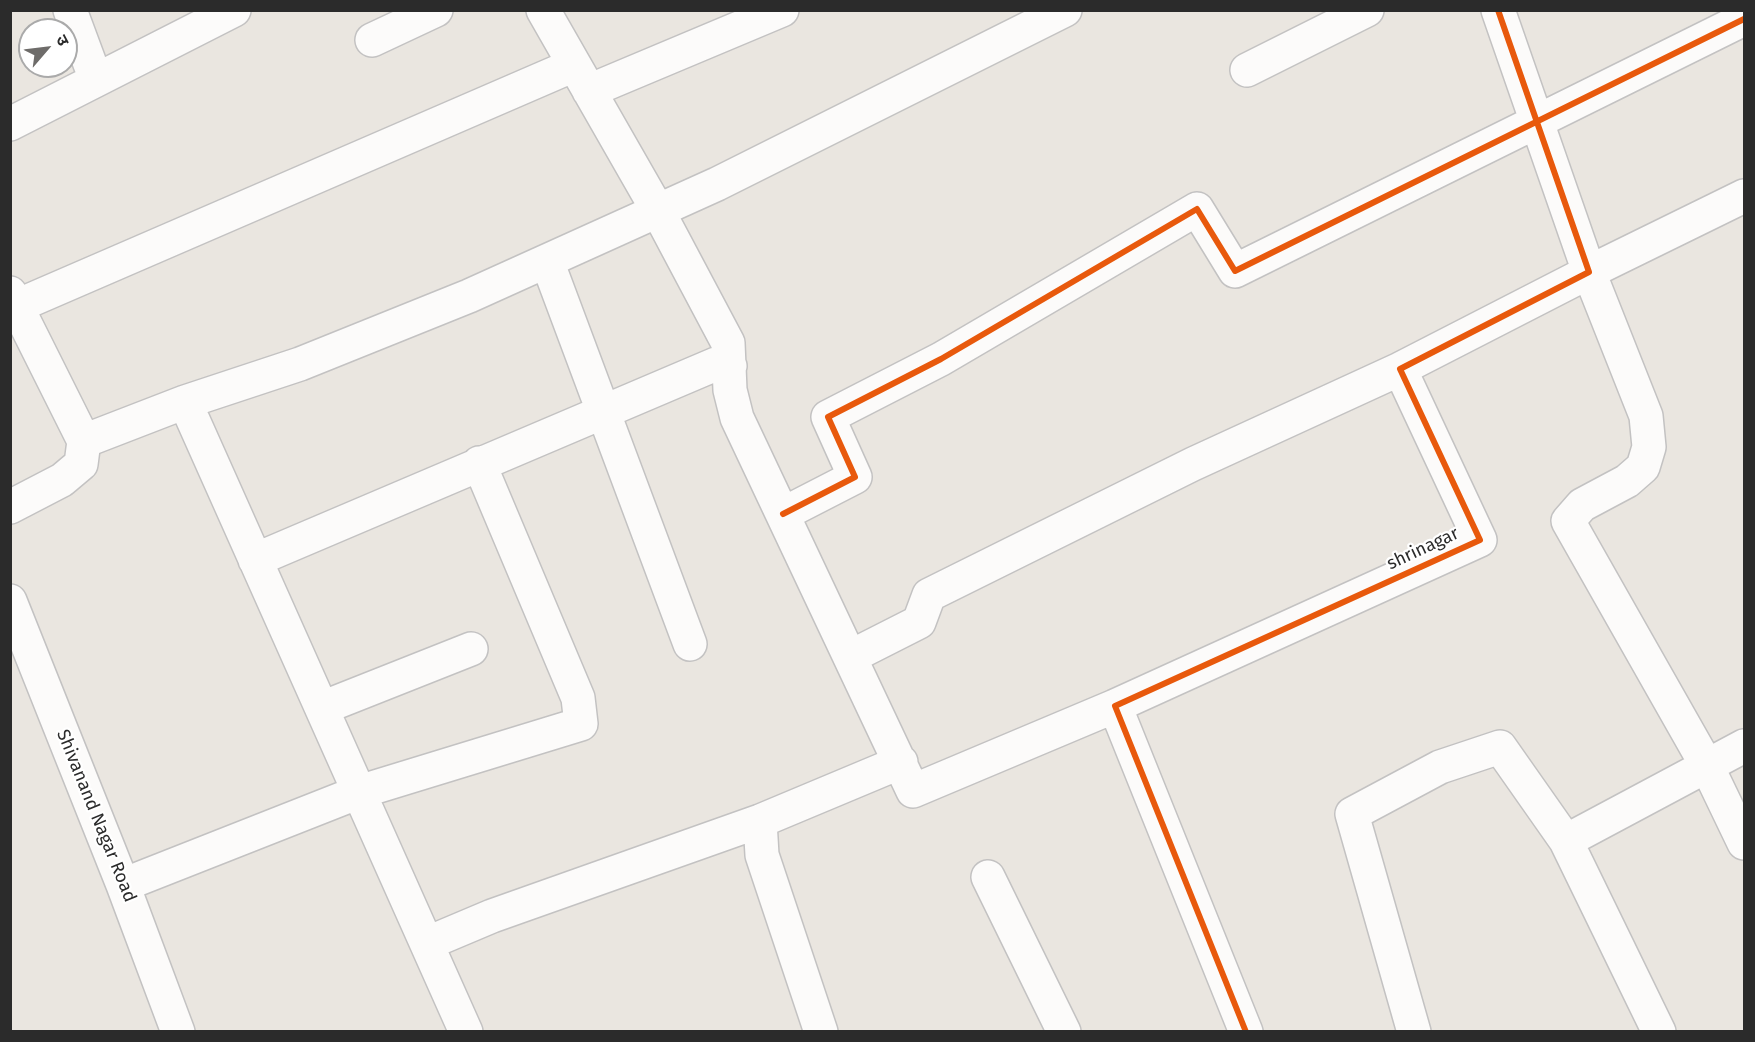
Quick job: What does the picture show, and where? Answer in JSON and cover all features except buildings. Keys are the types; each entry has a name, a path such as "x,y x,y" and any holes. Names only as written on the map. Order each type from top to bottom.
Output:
{"street":[{"path":"70,10 96,80"},
{"path":"10,124 234,10"},
{"path":"372,40 436,10"},
{"path":"543,10 658,211 728,343 730,390 737,418 913,791 1115,706 1246,1032"},
{"path":"10,507 62,480 81,464 84,441 13,303 581,78 782,10"},
{"path":"84,441 185,402 300,364 469,296 717,184 1065,10"},
{"path":"1247,70 1366,10"},
{"path":"1498,10 1589,272 1646,416 1650,447 1644,467 1627,482 1582,505 1568,521 1707,766 1744,843"},
{"path":"783,514 855,477 828,417 941,359 1197,209 1235,272 1744,19"},
{"path":"850,657 919,622 929,595 1193,464 1400,369 1744,196"},
{"path":"547,261 690,644"},
{"path":"255,560 716,364 730,366"},
{"name":"shrinagar","path":"1115,706 1480,540 1400,369"},
{"path":"185,402 466,1032"},
{"path":"123,885 359,792 580,724 578,698 479,464"},
{"name":"Shivanand Nagar Road","path":"10,602 123,885 178,1032"},
{"path":"322,708 471,649"},
{"path":"1566,841 1744,746"},
{"path":"1410,1031 1352,814 1440,767 1500,747 1566,841 1659,1032"},
{"path":"428,943 492,916 760,821 901,762"},
{"path":"760,821 762,855 821,1032"},
{"path":"988,877 1064,1032"}],"cycle path":[{"path":"1246,1032 1115,706 1480,540 1400,369 1589,272 1498,10"},
{"path":"783,514 855,477 828,417 941,359 1197,209 1235,271 1744,19"}]}
